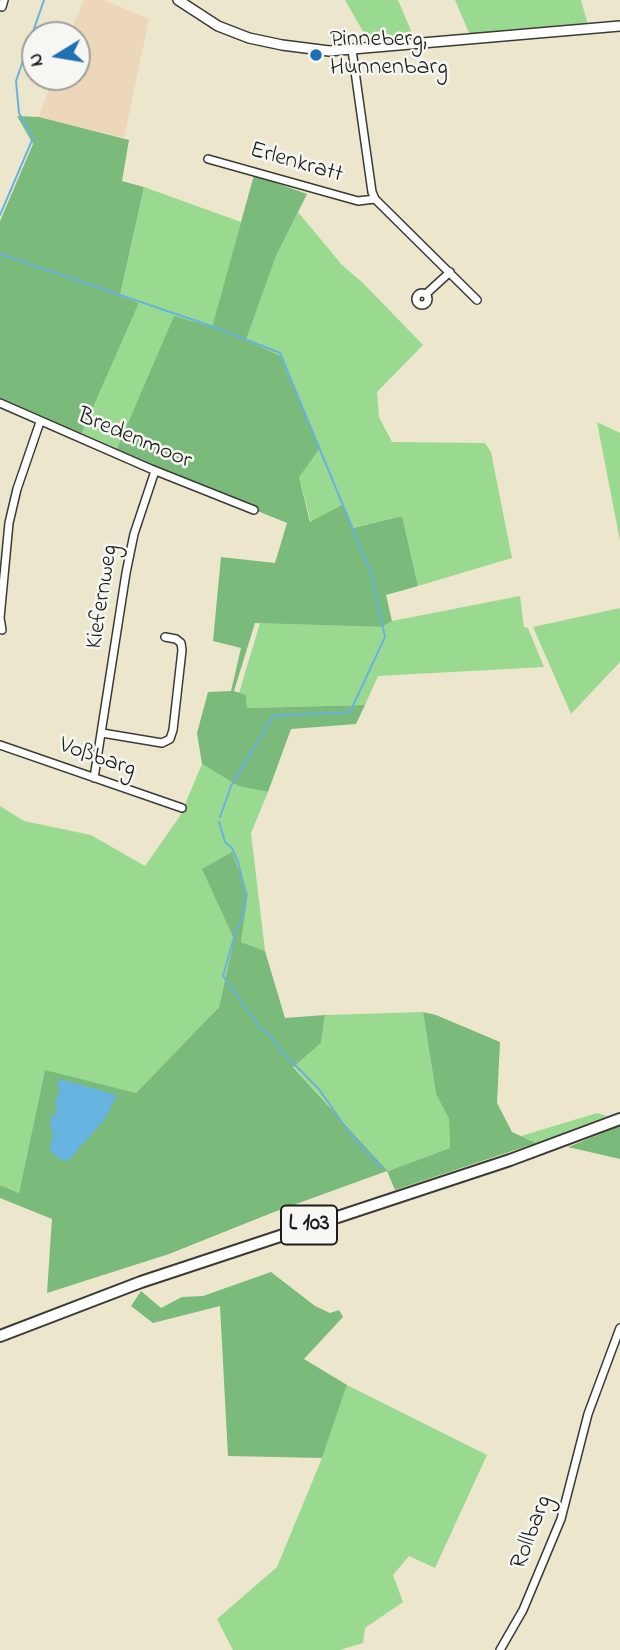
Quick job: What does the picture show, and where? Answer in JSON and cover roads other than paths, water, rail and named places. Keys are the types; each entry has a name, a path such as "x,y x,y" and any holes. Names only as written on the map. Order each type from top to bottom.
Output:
{"main road":[{"name":"L 103","path":"0,1336 153,1278 510,1160 620,1119"}],"street":[{"path":"178,0 219,26 249,38 316,50 352,50 620,26"},
{"path":"352,50 375,199 477,300"},
{"name":"Erlenkratt","path":"208,159 358,201 375,199"},
{"path":"426,294 450,272"},
{"name":"Bredenmoor","path":"0,403 155,471 254,510"},
{"path":"2,630 0,618 9,523 17,489 40,422"},
{"name":"Kiefernweg","path":"94,778 132,545 155,471"},
{"path":"102,733 162,743 170,740 182,650 181,643 176,639 165,637"},
{"name":"Voßbarg","path":"0,744 182,808"},
{"name":"Rollbarg","path":"500,1650 523,1610 561,1519 585,1424 620,1328"}],"water":[{"path":"60,1079 117,1095 105,1119 67,1162 49,1149 53,1137 50,1120 57,1110 55,1103 60,1090 57,1084"}],"waterway":[{"path":"0,215 33,138 19,113 16,81 44,0"},
{"path":"0,254 217,328 280,353 371,573 385,637 350,712 273,716 231,786 220,817"},
{"path":"219,822 225,842 232,848 238,862 246,894 242,920 236,930 223,976 259,1026 318,1088 352,1136 382,1168"}],"place":[{"name":"Pinneberg, Hunnenbarg","path":"316,55"}]}
